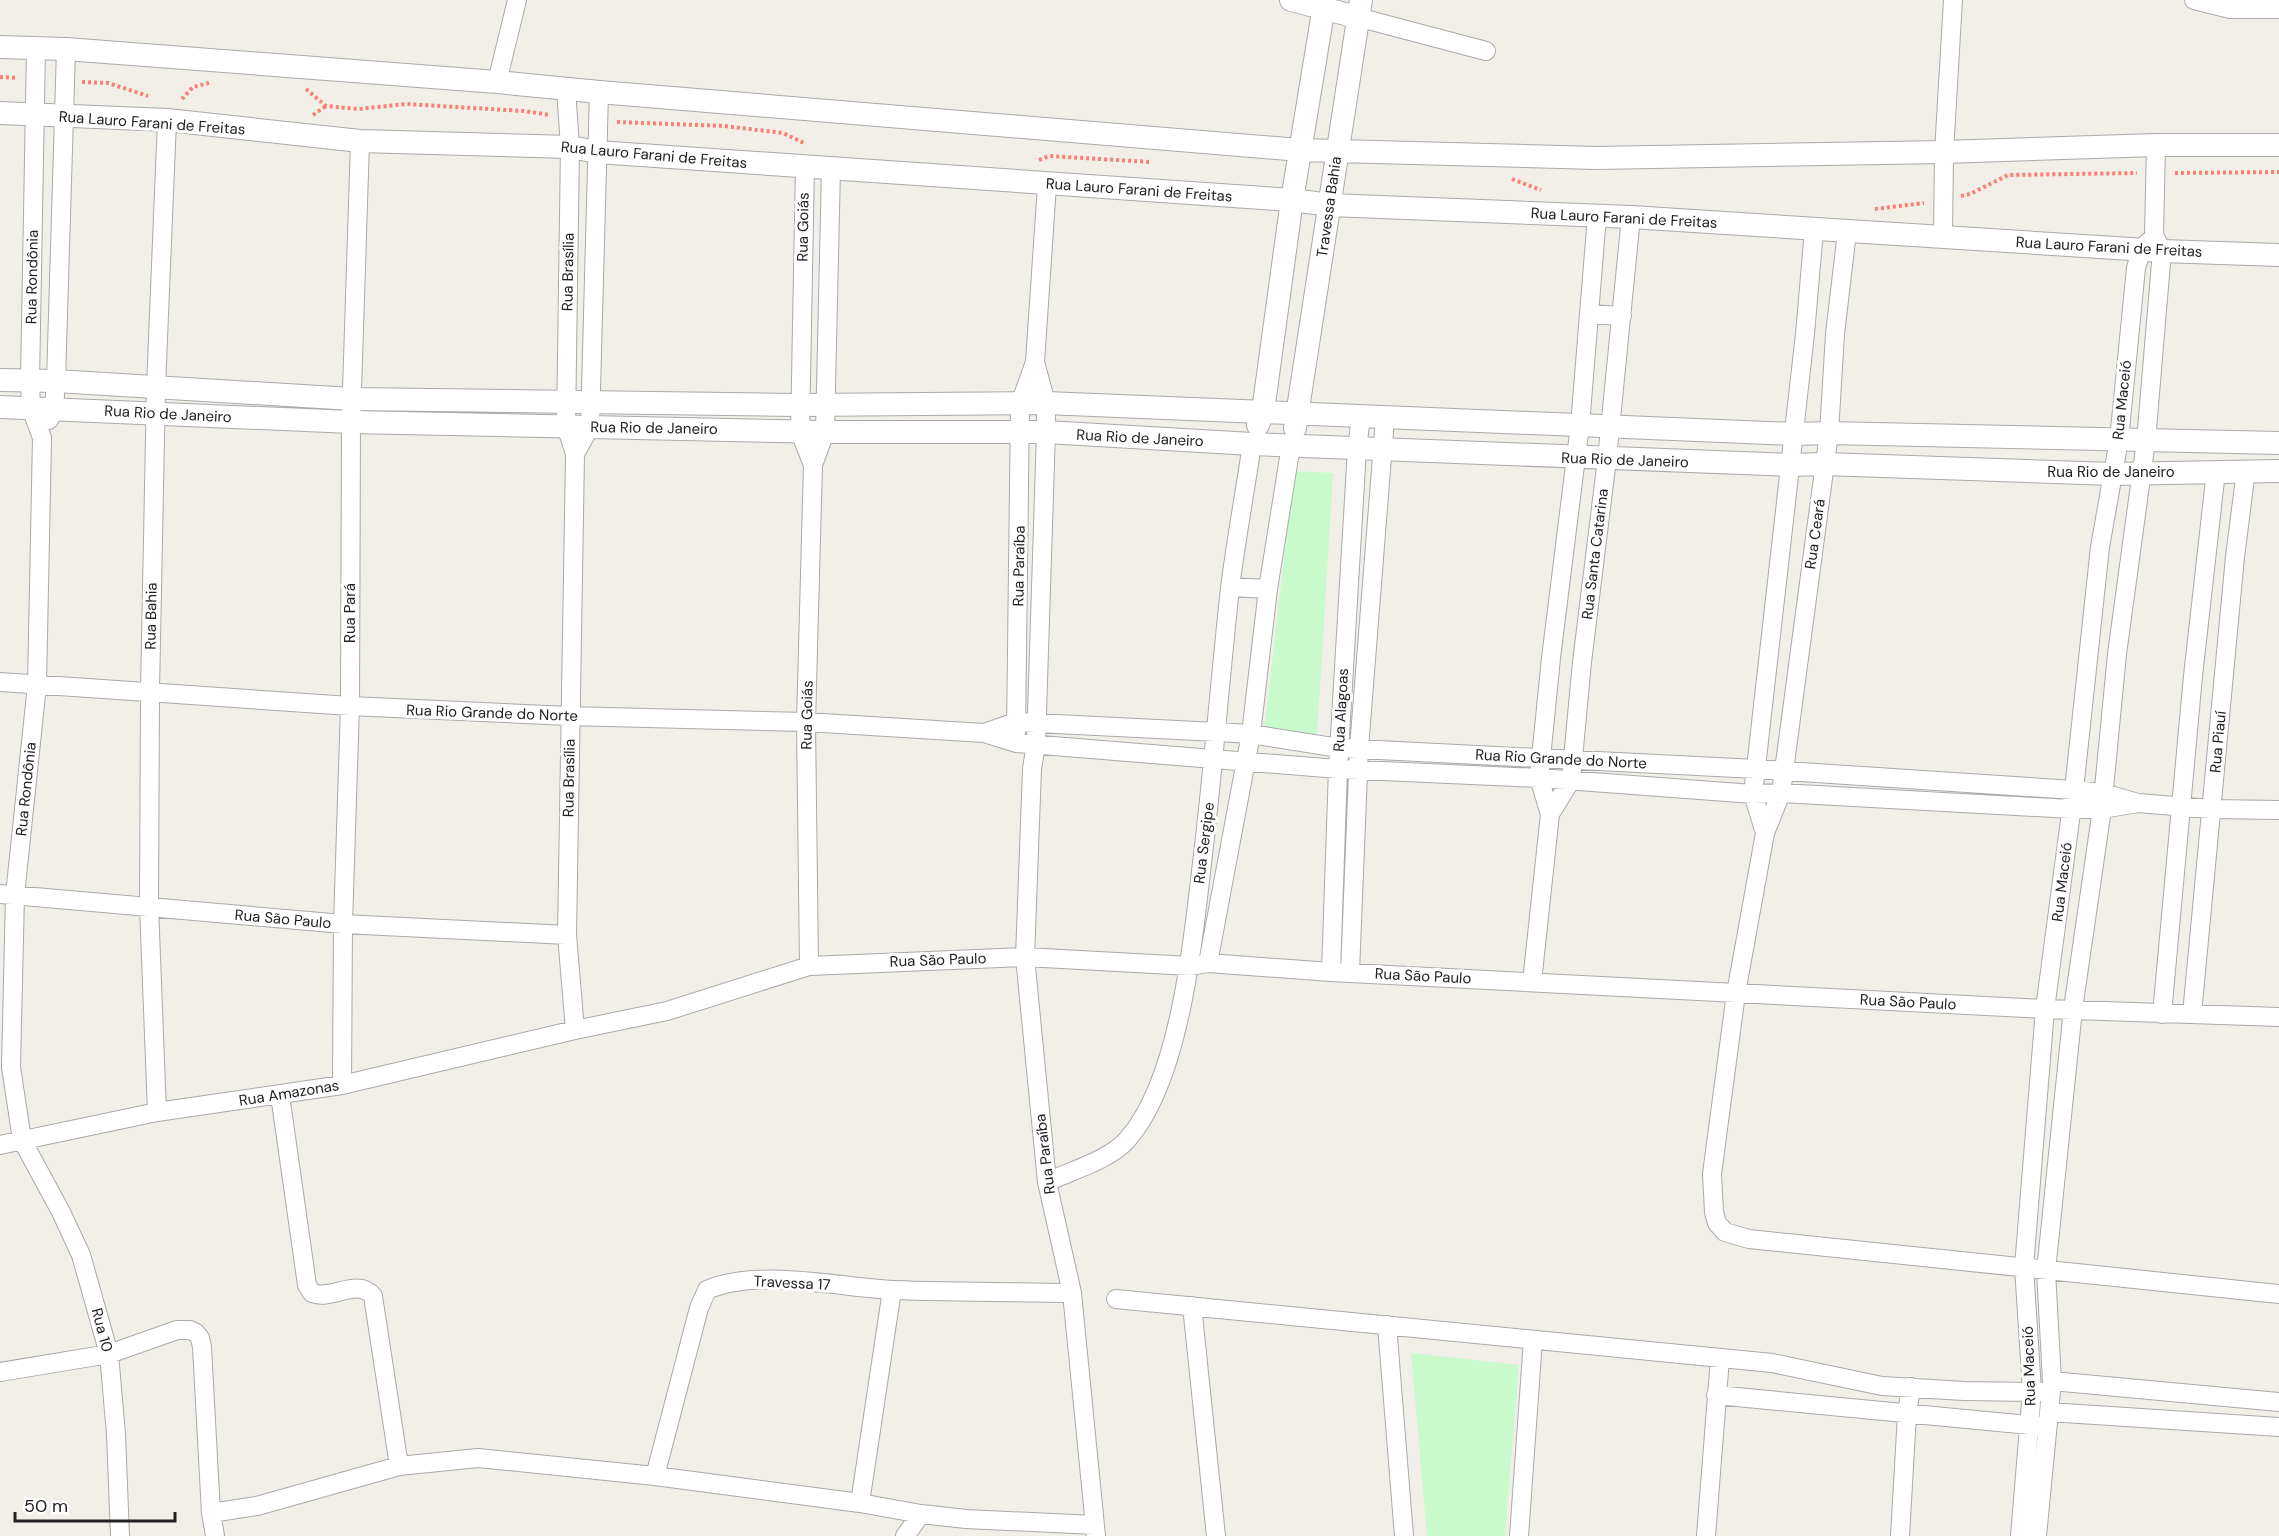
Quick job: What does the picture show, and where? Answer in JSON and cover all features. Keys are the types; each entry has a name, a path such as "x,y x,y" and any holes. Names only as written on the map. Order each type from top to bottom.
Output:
{"street":[{"path":"497,82 517,0"},
{"path":"1291,0 1359,8 1486,51"},
{"path":"1942,237 1944,152 1953,0"},
{"path":"2194,0 2230,9 2279,9"},
{"path":"1252,444 1263,411 1292,200 1324,4"},
{"name":"Travessa Bahia","path":"1291,445 1299,414 1359,8"},
{"path":"0,46 497,82 1300,150 1596,158 1944,152 2156,145 2279,145"},
{"name":"Rua Rondônia","path":"22,1140 6,1067 8,894 37,685 42,438 32,408 30,381 36,48"},
{"name":"Rua Rondônia","path":"42,438 54,408 56,381 66,49"},
{"name":"Rua Brasília","path":"566,89 570,147 566,426 575,454 567,935 575,1029"},
{"name":"Rua Brasília","path":"575,454 590,427 599,92"},
{"name":"Rua Lauro Farani de Freitas","path":"0,114 167,120 360,141 570,147 597,152 1047,185 1292,200 1330,205 1631,217 1847,232 2153,245 2279,255"},
{"name":"Rua Bahia","path":"157,1112 149,906 150,691 155,414 167,120"},
{"name":"Rua Pará","path":"342,1085 342,924 350,706 351,422 360,141"},
{"name":"Rua Maceió","path":"2020,1536 2042,1421 2052,1387 2046,1271 2073,1009 2102,801 2116,654 2146,441 2156,145"},
{"name":"Rua Goiás","path":"805,166 799,405 800,432 813,465"},
{"name":"Rua Goiás","path":"809,966 806,722 813,465 825,432 831,168"},
{"name":"Rua Paraíba","path":"1016,743 1020,404 1035,362 1047,185"},
{"name":"Rua Santa Catarina","path":"1532,982 1550,814 1539,778 1540,757 1580,425 1597,216"},
{"name":"Rua Santa Catarina","path":"1550,814 1570,780 1573,759 1582,662 1607,459 1631,217"},
{"name":"Rua Ceará","path":"1765,832 1753,794 1805,334 1814,230"},
{"name":"Rua Ceará","path":"1847,232 1835,334 1829,433 1784,771 1781,793 1765,832 1736,993 1712,1174 1714,1212 1717,1223 1725,1232 1749,1239 2025,1267"},
{"name":"Rua Maceió","path":"2037,1536 2042,1421 2032,1391 2025,1267 2045,1009 2074,790 2100,547 2119,440 2136,268 2153,245"},
{"path":"1588,314 1622,316"},
{"path":"1805,334 1835,334"},
{"name":"Rua Paraíba","path":"1035,362 1046,403 1046,432 1036,744 1032,769 1025,957 1047,1182 1072,1293 1096,1531"},
{"name":"Rua Rio de Janeiro","path":"0,380 56,381 352,399 799,405 1046,403 1263,411 1385,419 1794,434 2279,443"},
{"name":"Rua Rio de Janeiro","path":"0,407 351,422 800,432 1046,432 1357,449 1790,465 1825,464 2112,474 2279,471"},
{"name":"Rua Alagoas","path":"1331,972 1339,748 1357,449 1361,417"},
{"name":"Rua Alagoas","path":"1350,972 1359,748 1385,419"},
{"name":"Rua Sergipe","path":"1199,964 1214,759 1230,587 1252,444"},
{"name":"Rua Sergipe","path":"1047,1182 1100,1158 1126,1141 1151,1103 1168,1058 1199,964 1246,761 1268,589 1291,445"},
{"name":"Rua Piauí","path":"2192,1014 2235,557 2246,470"},
{"name":"Rua Piauí","path":"2162,1014 2193,676 2216,471"},
{"path":"2100,547 2132,549"},
{"path":"2205,556 2235,557"},
{"path":"1230,587 1268,589"},
{"path":"2090,652 2116,654"},
{"path":"1551,658 1582,662"},
{"path":"2193,676 2224,677"},
{"name":"Rua Rio Grande do Norte","path":"0,682 350,706 569,716 806,722 984,733 1016,743 1214,759 1570,780 1753,794 1781,793 2071,808 2102,801 2211,809 2279,810"},
{"name":"Rua Rio Grande do Norte","path":"984,733 1016,722 1251,734 1339,748 1756,769 2074,790 2102,801"},
{"path":"1016,743 1032,769"},
{"path":"1450,774 1451,753"},
{"path":"1674,788 1677,766"},
{"name":"Rua São Paulo","path":"8,894 342,924 567,935"},
{"name":"Rua São Paulo","path":"575,1029 667,1011 809,966 1025,957 1199,964 2045,1009 2279,1017"},
{"name":"Rua Amazonas","path":"0,1145 157,1112 342,1085 575,1029"},
{"path":"280,1095 307,1285 312,1293 323,1296 361,1287 373,1296 399,1466"},
{"name":"Rua 10","path":"22,1140 61,1212 81,1255 109,1354 116,1434 120,1536"},
{"path":"2025,1267 2279,1294"},
{"name":"Travessa 17","path":"655,1476 699,1308 707,1290 725,1283 753,1279 892,1290 1072,1293"},
{"path":"860,1503 892,1290"},
{"path":"1116,1299 1772,1363 1882,1386 1964,1391 2032,1391 2052,1387 2279,1402"},
{"path":"1192,1306 1216,1536"},
{"path":"1387,1326 1404,1536"},
{"path":"0,1372 109,1354 177,1330 190,1330 200,1338 206,1393 211,1513 215,1536"},
{"path":"1519,1536 1533,1340"},
{"path":"1706,1536 1720,1358"},
{"path":"1900,1536 1907,1414 1911,1387"},
{"path":"1716,1395 1907,1414 2042,1421 2279,1427"},
{"path":"211,1513 257,1506 399,1466 478,1458 655,1476 860,1503 921,1514 1096,1531"},
{"path":"904,1536 921,1514"}],"path":[{"path":"0,77 36,79"},
{"path":"65,81 108,83 147,96 159,97"},
{"path":"190,103 181,99 193,87 211,83"},
{"path":"296,89 306,89 326,106 311,116"}],"green space":[{"path":"1294,471 1333,473 1317,738 1264,732"},
{"path":"1411,1353 1519,1365 1505,1536 1427,1536"}]}
